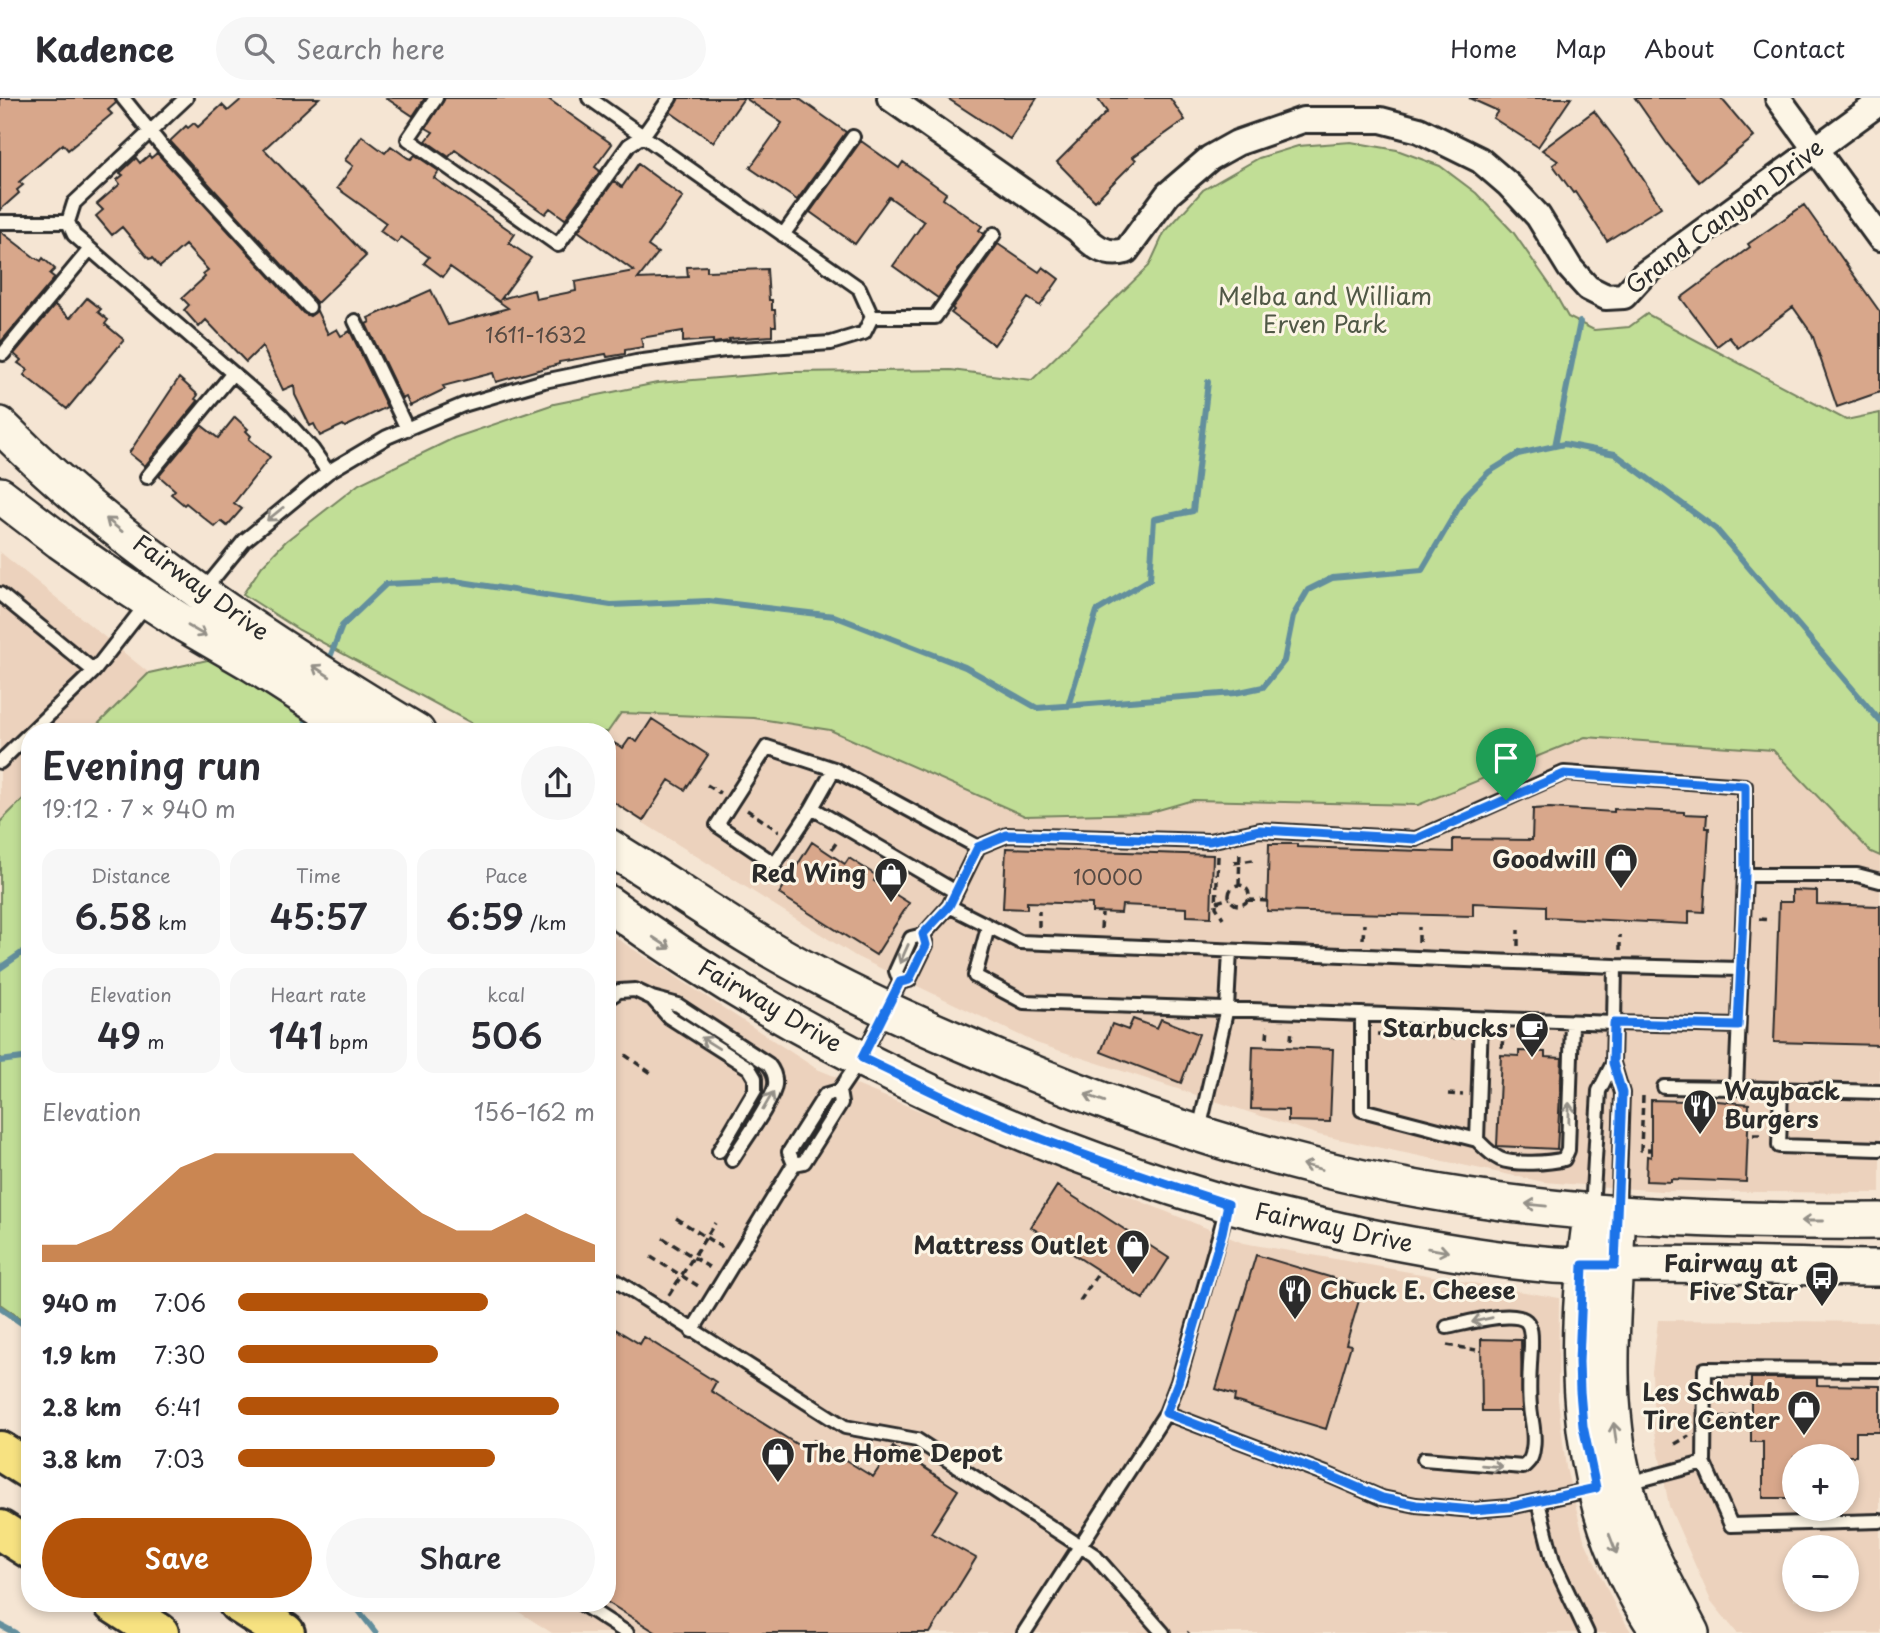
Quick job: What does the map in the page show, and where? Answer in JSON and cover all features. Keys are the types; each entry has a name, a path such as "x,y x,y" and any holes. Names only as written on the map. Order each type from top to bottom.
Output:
{"highway":[{"path":"0,1451 21,1464"},
{"path":"0,1530 21,1543"},
{"path":"127,1612 159,1633"},
{"path":"252,1612 285,1633"}],"main road":[{"name":"Fairway Drive","path":"0,425 24,450 94,509 201,593 260,650 363,723"},
{"name":"Fairway Drive","path":"0,495 60,541 149,601 260,650"},
{"name":"Fairway Drive","path":"616,852 783,957 893,996 1071,1089 1199,1134 1321,1169 1487,1200 1731,1221 1880,1221"},
{"name":"Fairway Drive","path":"616,912 688,960 800,1025 936,1094 1031,1135 1126,1171 1228,1204 1298,1222 1450,1252 1556,1265 1880,1268"},
{"path":"1605,1212 1599,1265 1579,1362 1583,1426 1610,1486 1691,1633"},
{"path":"1610,1486 1614,1548 1660,1633"}],"street":[{"path":"1778,98 1880,238"},
{"name":"Grand Canyon Drive","path":"902,101 1078,230 1092,245 1107,253 1117,254 1126,251 1168,194 1210,158 1237,143 1339,108 1419,130 1480,160 1509,185 1538,216 1570,268 1588,288 1606,297 1624,296 1643,275 1880,102"}],"lane":[{"path":"122,98 309,307"},
{"path":"186,98 74,203 68,222 74,235 281,415 312,449 328,472"},
{"path":"436,98 408,139 558,245 629,145 643,136 670,98"},
{"path":"589,98 859,288 872,317"},
{"path":"783,235 853,137"},
{"path":"0,222 68,222"},
{"path":"872,317 935,317 994,234"},
{"path":"2,354 90,249"},
{"path":"201,593 244,541 328,472 387,437 463,405 544,381 636,362 725,351 831,343 864,333 872,317"},
{"path":"355,321 407,429"},
{"path":"147,477 233,373"},
{"path":"0,594 93,671"},
{"path":"40,723 93,671 149,601"},
{"path":"0,762 21,742"},
{"path":"834,769 775,864 717,825 767,747 834,769 978,847"},
{"path":"692,1331 794,1164 804,1162 841,1103 839,1091 862,1058 893,996 909,980 926,945 923,934 949,906 978,847 1007,835 1209,841 1260,830 1416,839 1564,774 1745,786 1745,875 1736,1088"},
{"path":"812,808 956,892"},
{"path":"1745,875 1857,875 1880,881"},
{"path":"949,906 1020,942 1740,969"},
{"path":"988,927 975,976 1024,1003 1572,1023 1738,1026"},
{"path":"1199,1134 1227,1009 1230,951"},
{"path":"1605,1212 1622,1093 1613,1063 1615,966"},
{"path":"616,994 628,989 641,991 652,998 678,1005 772,1069 775,1081 772,1095 732,1160"},
{"path":"652,998 668,1017 749,1068 754,1074 755,1090 719,1151"},
{"path":"1362,1014 1362,1110 1477,1140 1488,1152 1502,1160 1552,1162 1564,1159 1568,1150 1572,1023"},
{"path":"1477,1140 1481,1019"},
{"path":"1605,1212 1599,1091 1613,1063"},
{"path":"1664,1087 1880,1092"},
{"path":"1781,1089 1779,1146 1880,1149"},
{"path":"1024,1633 1166,1413 1178,1382 1228,1204"},
{"path":"616,1281 845,1427 917,1440 1094,1555 1163,1633"},
{"path":"1424,1460 1523,1467 1531,1460 1534,1448 1530,1405 1531,1339 1526,1321 1520,1318 1493,1318 1447,1327"},
{"path":"1880,1370 1704,1369 1704,1463 1731,1525 1880,1521"},
{"path":"1166,1413 1382,1498 1416,1505 1473,1510 1510,1507 1704,1463"},
{"path":"1538,1502 1553,1561 1587,1633"},
{"path":"594,1612 627,1633"}],"path":[{"path":"707,785 792,839"},
{"path":"1239,885 1241,834"},
{"path":"1219,839 1216,907 1223,918"},
{"path":"1234,863 1252,860"},
{"path":"1239,885 1230,891 1234,904 1239,905 1248,900 1268,901"},
{"path":"1239,885 1247,890 1248,900"},
{"path":"1217,902 1230,898"},
{"path":"1362,1033 1467,1038 1480,1036"},
{"path":"625,1055 651,1073"},
{"path":"1643,1096 1642,1150 1651,1150"},
{"path":"676,1218 737,1257"},
{"path":"659,1309 715,1223"},
{"path":"663,1238 725,1277"},
{"path":"651,1257 714,1295"},
{"path":"1080,1301 1098,1273"},
{"path":"1444,1344 1476,1350"}],"shaded area":[{"path":"0,552 149,673 98,723 21,723 21,801 0,822"},
{"path":"621,713 754,718 830,730 1025,816 1148,813 1193,800 1418,805 1585,737 1774,750 1871,852 1880,856 1880,1193 1661,1191 1544,1182 1319,1135 1036,1043 857,957 616,806 614,723"},
{"path":"616,938 817,1069 1243,1243 1559,1298 1558,1399 1566,1468 1584,1539 1616,1608 1632,1633 552,1633 519,1612 616,1612"},
{"path":"1658,1320 1880,1322 1880,1633 1737,1633 1711,1601 1669,1506 1654,1427 1652,1372"}],"green space":[{"name":"Melba and William Erven Park","path":"1351,142 1397,150 1440,166 1476,193 1513,232 1550,285 1568,317 1594,330 1629,327 1647,314 1846,420 1880,413 1880,856 1871,852 1773,750 1585,737 1418,805 1193,800 1148,813 1025,816 830,730 754,718 621,713 614,723 471,723 299,630 243,594 262,566 286,541 359,484 454,438 554,404 657,383 790,372 951,370 1032,380 1149,266 1164,233 1203,190 1259,158 1298,146"},
{"path":"212,659 309,723 99,723 149,673"},
{"path":"21,801 21,1319 0,1304 0,822"}],"building":[{"path":"0,98 114,98 116,103 108,110 112,114 68,150 63,144 19,182 23,185 17,190 19,193 0,210"},
{"path":"243,98 319,98 264,149 366,256 317,303 170,141 186,126 188,128 194,123 198,127 222,105 228,111"},
{"path":"386,98 425,98 413,116"},
{"path":"445,98 547,98 612,144 595,167 600,171 565,219 550,208 545,214 455,150 449,157 426,141 433,132 426,128"},
{"path":"679,98 744,98 713,142 670,112"},
{"path":"745,98 798,98 846,132 797,200 750,168 782,123"},
{"path":"947,98 1037,98 1010,139"},
{"path":"1097,98 1170,98 1185,120 1133,157 1136,160 1095,201 1057,162 1107,112"},
{"path":"1469,98 1571,98 1538,147 1493,118 1498,111"},
{"path":"1635,98 1721,98 1754,137 1699,182 1667,144"},
{"path":"1594,111 1629,157 1661,207 1607,241 1575,192 1573,193 1553,165 1558,161 1542,150"},
{"path":"362,136 385,153 391,146 408,158 411,159 415,155 439,171 434,178 515,234 509,243 531,258 501,299 534,290 536,299 576,291 575,282 634,271 578,231 614,181 622,187 638,164 683,197 648,246 658,253 638,279 688,277 687,267 707,266 707,271 767,269 769,300 772,300 772,310 775,310 776,326 772,326 772,336 713,343 713,340 683,342 683,331 641,338 643,347 625,350 625,354 607,357 606,354 559,362 496,382 493,373 443,386 445,389 410,406 406,397 402,399 366,324 370,322 368,318 431,290 448,325 508,308 450,267 443,277 424,263 429,257 401,237 397,243 380,231 386,223 337,188 353,166 345,160"},
{"path":"861,141 899,168 903,162 946,193 943,199 982,226 979,230 984,234 938,298 893,266 924,222 889,197 855,244 810,212"},
{"path":"157,153 303,313 310,316 317,311 328,334 337,329 341,336 350,331 387,407 320,436 314,424 310,426 295,395 294,385 283,390 262,346 246,362 206,320 199,327 184,310 189,305 182,298 205,277 203,274 208,270 185,245 160,267 152,258 149,259 122,227 112,235 96,216 103,210 97,204 120,184 117,180 123,175 120,173 136,158 140,163 149,155 151,158"},
{"path":"1804,205 1880,312 1880,392 1837,407 1812,334 1793,307 1738,348 1729,337 1717,346 1681,298 1750,247 1748,244"},
{"path":"0,231 34,257 41,261 43,258 55,269 50,274 55,278 0,343"},
{"path":"998,244 1039,272 1043,267 1059,279 1040,306 1028,298 994,345 951,313"},
{"path":"87,298 101,309 98,312 108,320 105,324 124,340 67,409 24,375 28,370 18,363 21,360 14,354 55,305 70,318"},
{"path":"179,378 198,395 195,399 198,401 145,466 129,453"},
{"path":"235,417 248,429 246,431 251,436 249,439 270,457 234,503 242,509 227,526 221,521 215,527 171,494 175,490 159,476 201,425 218,438"},
{"path":"652,719 708,755 685,790 669,780 643,821 616,804 616,744 623,748 630,738 637,742"},
{"path":"1533,809 1707,815 1706,828 1709,828 1704,912 1689,911 1689,924 1546,917 1546,906 1473,903 1473,916 1267,911 1269,844 1453,852 1453,839 1532,840"},
{"path":"812,842 845,864 849,858 877,876 874,881 909,903 876,955 779,894"},
{"path":"1006,848 1213,855 1211,917 1187,916 1187,908 1122,905 1121,913 1092,912 1092,904 1027,902 1027,909 1003,908"},
{"path":"1792,890 1817,891 1817,904 1880,906 1880,1045 1774,1042 1779,902 1792,902"},
{"path":"1133,1019 1157,1028 1161,1019 1199,1034 1181,1083 1101,1052 1112,1024 1128,1030"},
{"path":"1253,1046 1333,1049 1330,1122 1288,1121 1288,1110 1251,1109"},
{"path":"1519,1051 1545,1052 1545,1057 1562,1058 1557,1149 1497,1146 1501,1055 1519,1056"},
{"name":"Wayback Burgers","path":"1685,1098 1749,1104 1746,1182 1671,1179 1671,1182 1646,1181 1647,1156 1651,1157 1651,1100 1685,1101"},
{"path":"1057,1186 1169,1258 1143,1299 1031,1227"},
{"name":"Chuck E. Cheese","path":"1256,1255 1363,1287 1346,1344 1351,1345 1326,1429 1234,1401 1235,1395 1216,1389"},
{"name":"The Home Depot","path":"616,1329 640,1344 644,1337 716,1382 711,1391 806,1450 813,1440 873,1477 893,1447 958,1490 931,1533 976,1558 930,1633 657,1633 616,1608"},
{"path":"1481,1339 1521,1340 1522,1411 1482,1411"},
{"name":"Les Schwab Tire Center","path":"1751,1378 1817,1378 1817,1385 1880,1386 1880,1432 1856,1432 1856,1444 1782,1444 1782,1498 1763,1498 1763,1442 1751,1442"}],"waterway":[{"path":"1555,446 1580,322"},
{"path":"1068,706 1097,611 1150,579 1154,519 1193,511 1208,382"},
{"path":"327,665 342,626 386,584 455,581 611,605 709,601 834,616 965,667 1037,708 1235,693 1263,687 1284,661 1293,616 1308,590 1332,578 1422,570 1466,495 1489,472 1518,454 1564,444 1615,454 1716,529 1880,721"},
{"path":"306,723 309,714"},
{"path":"0,968 21,953"},
{"path":"0,1061 21,1058"},
{"path":"0,1308 21,1323"},
{"path":"360,1612 376,1633"},
{"path":"0,1625 15,1633"}],"place":[{"name":"Goodwill","path":"1621,890"},
{"name":"Red Wing","path":"891,904"},
{"name":"Starbucks","path":"1532,1059"},
{"name":"Wayback Burgers","path":"1700,1136"},
{"name":"Mattress Outlet","path":"1133,1276"},
{"name":"Fairway at Five Star","path":"1822,1308"},
{"name":"Chuck E. Cheese","path":"1295,1321"},
{"name":"Les Schwab Tire Center","path":"1804,1437"},
{"name":"The Home Depot","path":"778,1484"}],"route":[{"path":"1564,774 1745,786 1745,875 1738,1026 1614,1023 1613,1063 1622,1093 1615,1265 1583,1265 1579,1362 1583,1426 1596,1488 1538,1502 1473,1510 1416,1505 1382,1498 1166,1413 1178,1382 1228,1204 1126,1171 1031,1135 982,1115 862,1058 900,982 909,980 926,945 923,934 949,906 978,847 1007,835 1209,841 1260,830 1416,839 1506,800 1564,774"}]}
